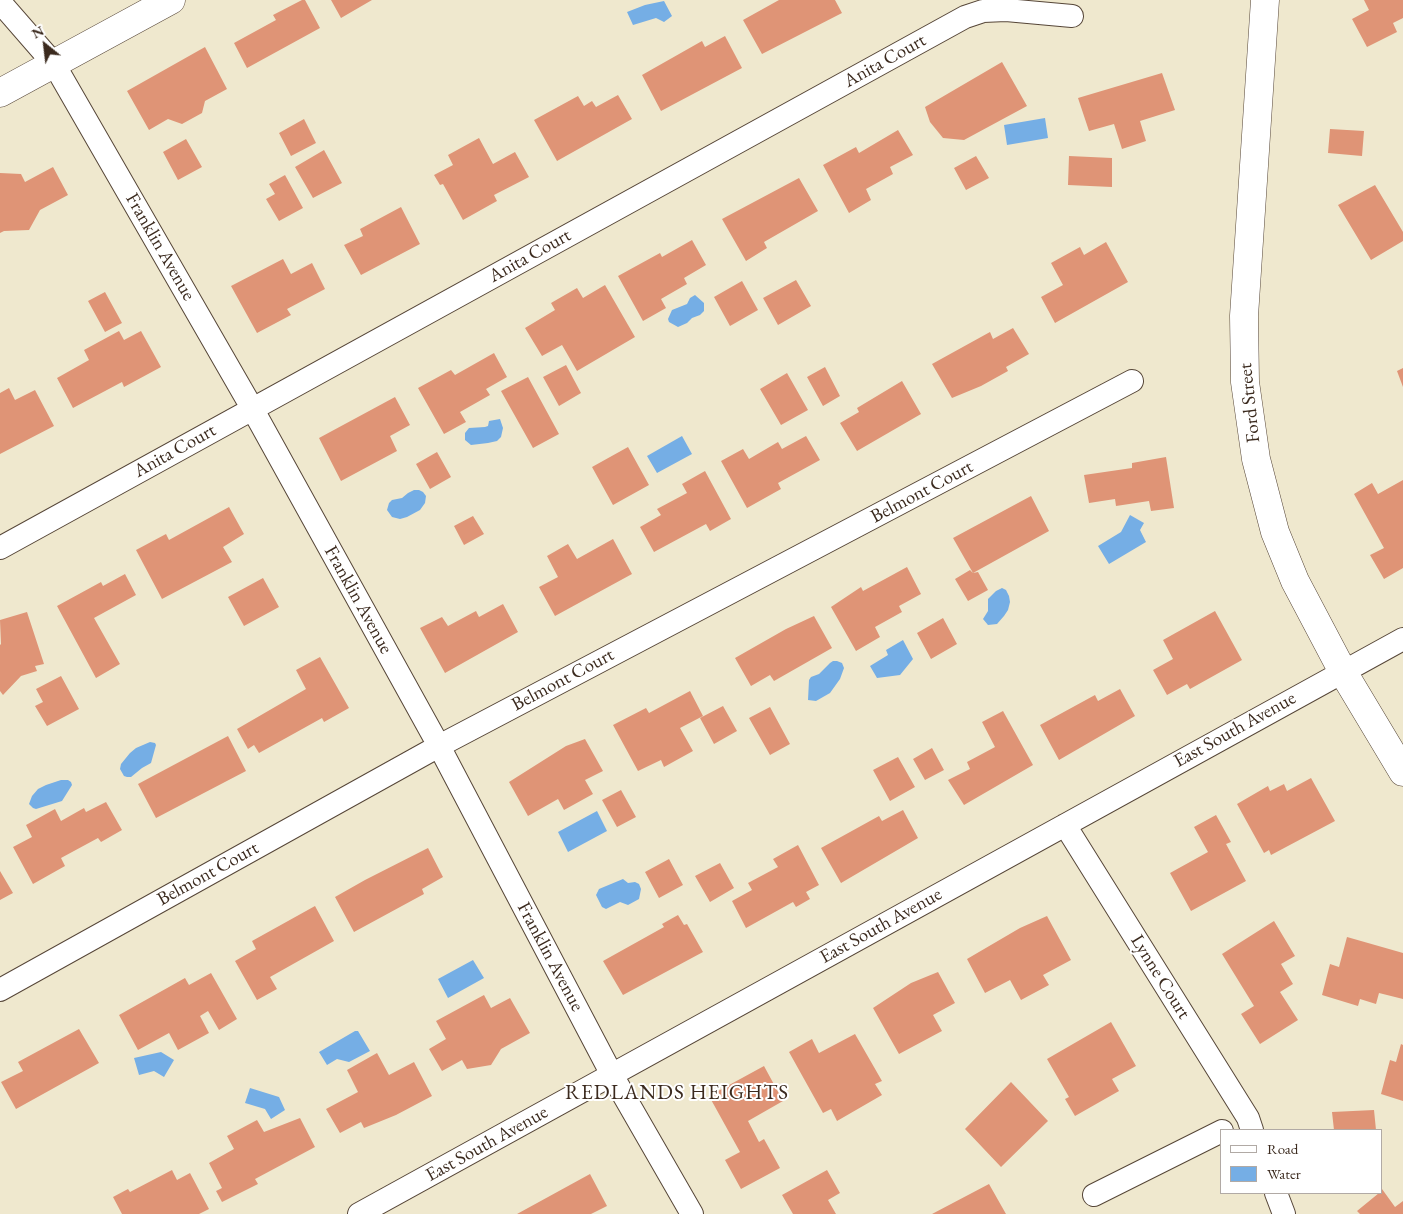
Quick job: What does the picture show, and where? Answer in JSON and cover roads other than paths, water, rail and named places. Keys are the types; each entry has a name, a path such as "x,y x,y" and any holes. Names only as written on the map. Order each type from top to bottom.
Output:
{"street":[{"path":"0,92 171,0"},
{"name":"Ford Street","path":"1265,0 1244,316 1245,382 1256,460 1275,532 1295,581 1343,672 1403,772"},
{"name":"Franklin Avenue","path":"0,2 54,64 252,408 439,746 612,1075 692,1214"},
{"name":"Anita Court","path":"0,548 964,17 983,11 1006,10 1072,16"},
{"name":"Belmont Court","path":"0,990 439,746 1132,381"},
{"name":"East South Avenue","path":"359,1214 1403,639"},
{"name":"Lynne Court","path":"1065,825 1250,1124"},
{"path":"1231,1129 1250,1124"},
{"path":"1094,1195 1220,1132"},
{"path":"1276,1194 1284,1214"}],"water":[{"path":"664,1 672,16 664,22 656,18 633,25 627,12 645,5"},
{"path":"1045,118 1048,138 1007,145 1004,125"},
{"path":"695,295 704,303 704,311 678,327 669,322 668,319 672,310 687,304 690,298"},
{"path":"500,419 503,428 501,437 497,441 471,445 465,440 465,433 469,428 485,427 488,426 489,421"},
{"path":"682,436 692,454 657,473 647,456"},
{"path":"414,490 423,492 426,496 425,503 420,510 400,519 392,517 387,510 389,503 392,500 402,498"},
{"path":"1130,515 1144,523 1140,530 1146,542 1109,564 1098,546 1121,532"},
{"path":"1002,588 1006,590 1009,596 1008,610 997,624 988,625 983,619 988,611 988,599"},
{"path":"903,640 913,659 900,675 877,678 870,666 888,655 886,650"},
{"path":"833,661 842,663 844,668 840,679 830,693 816,701 808,700 809,680 811,677 819,674"},
{"path":"150,742 156,745 151,763 131,777 124,776 120,769 121,764 136,748"},
{"path":"61,780 68,780 72,785 62,801 36,809 29,804 32,796 38,789"},
{"path":"597,811 607,831 568,852 558,832"},
{"path":"623,879 628,883 635,882 639,884 641,889 639,899 628,905 620,902 606,909 602,907 596,895 599,889"},
{"path":"473,960 484,978 448,998 438,979"},
{"path":"358,1031 370,1051 349,1062 337,1059 327,1065 319,1052"},
{"path":"161,1052 174,1060 164,1077 154,1071 139,1075 134,1058"},
{"path":"250,1088 279,1097 285,1110 271,1119 265,1109 245,1103"}],"district":[{"name":"REDLANDS HEIGHTS","path":"677,1093"}]}
